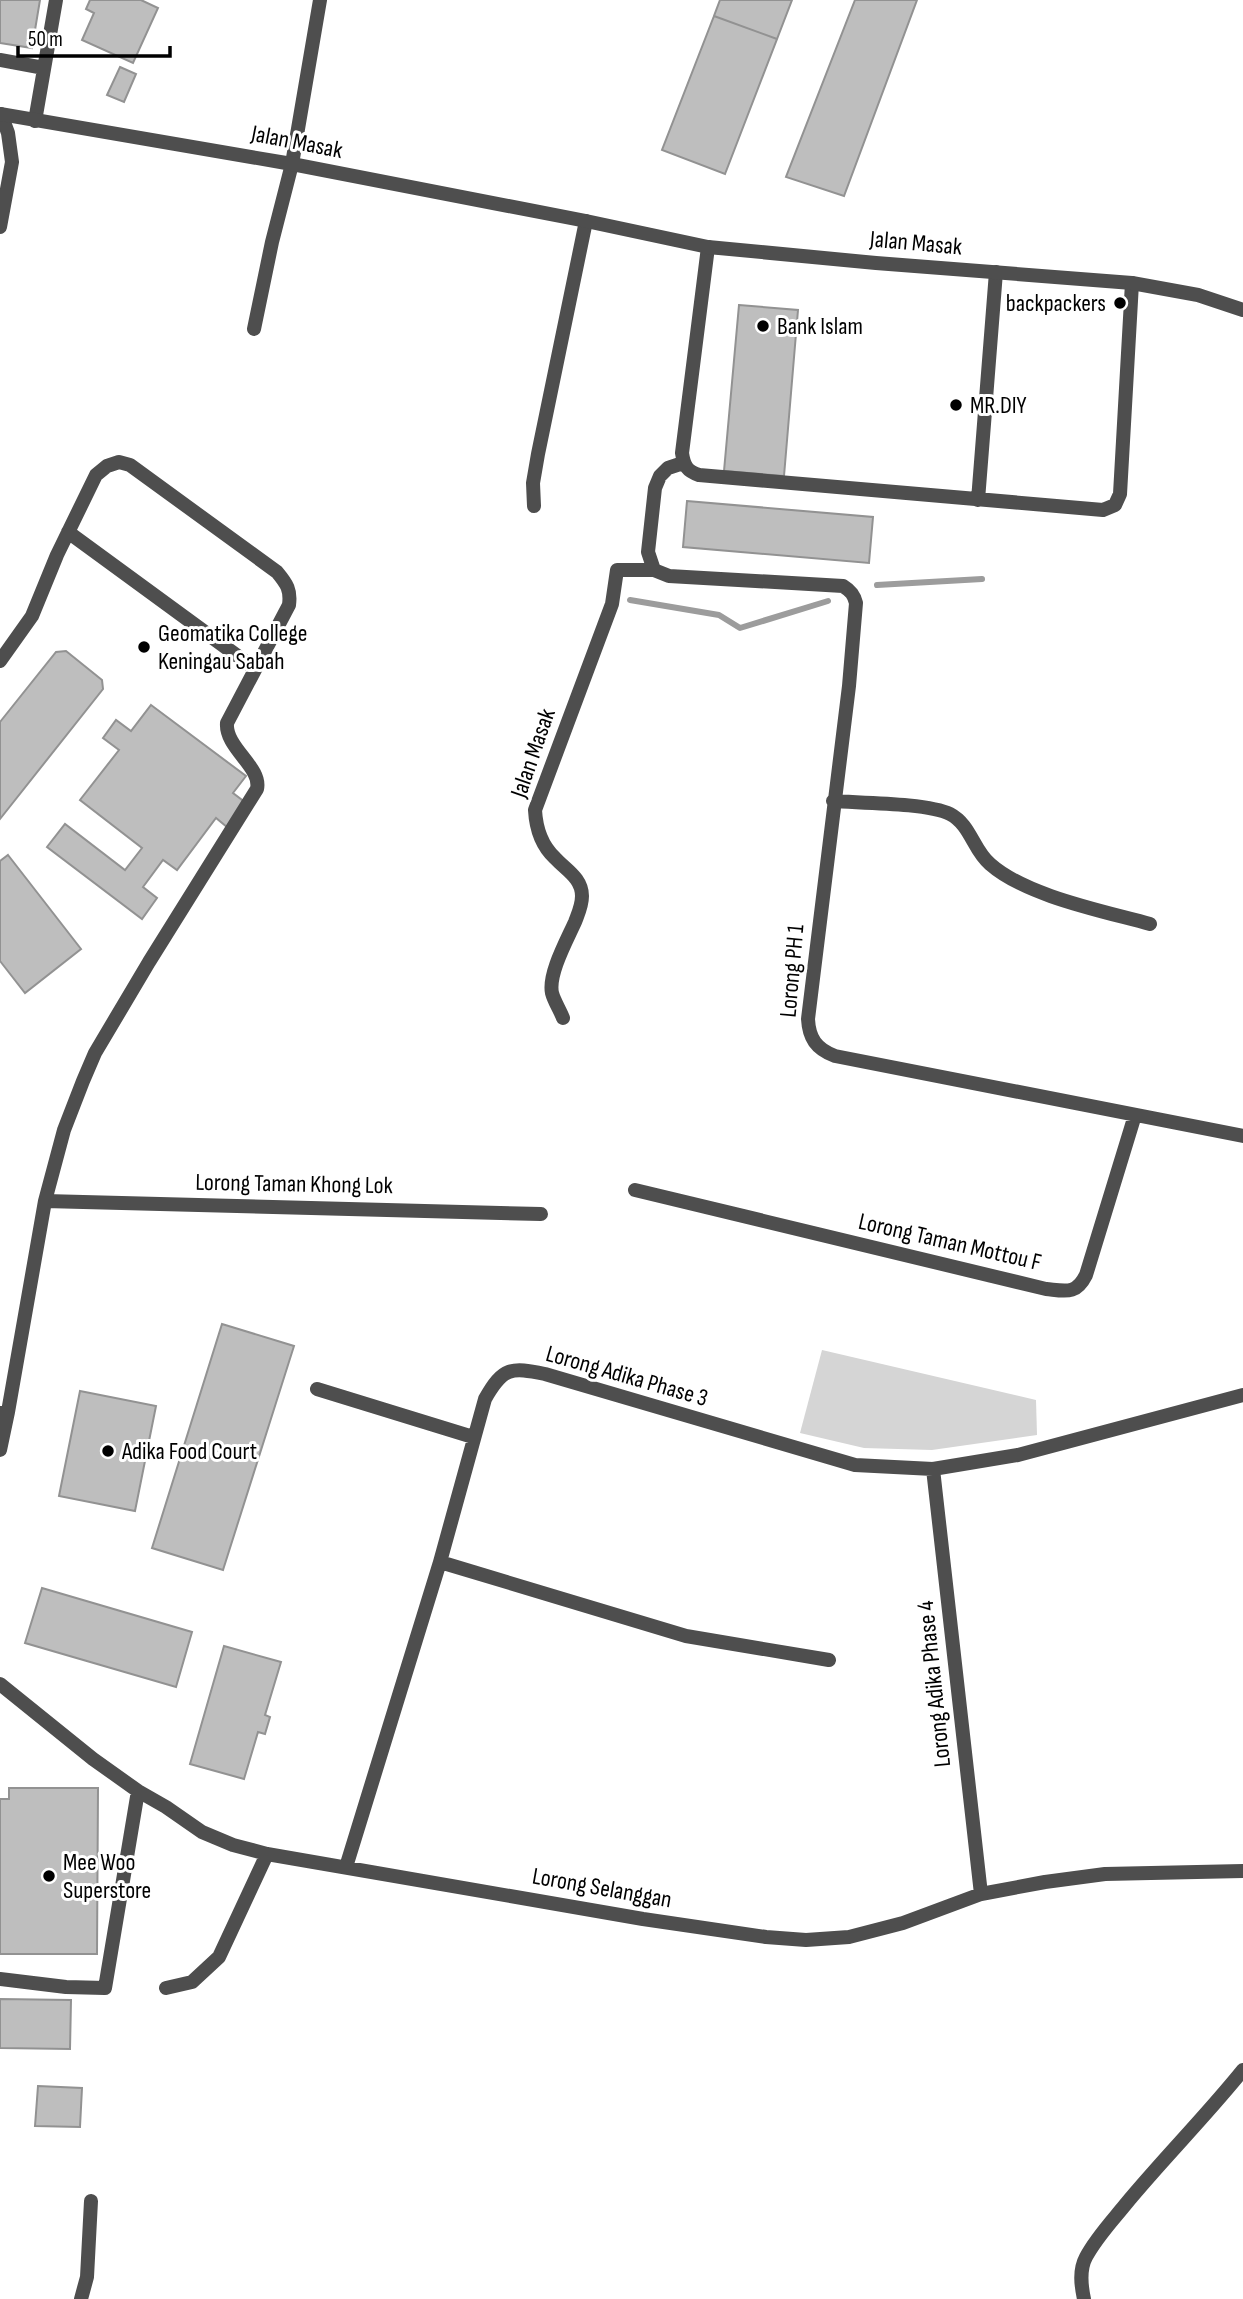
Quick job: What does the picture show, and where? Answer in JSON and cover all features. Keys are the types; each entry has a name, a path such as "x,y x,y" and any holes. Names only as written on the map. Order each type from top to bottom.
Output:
{"street":[{"path":"35,121 56,0"},
{"path":"254,329 292,164 320,0"},
{"path":"0,60 44,68"},
{"path":"0,114 8,133 12,162 0,228"},
{"name":"Jalan Masak","path":"0,114 292,164 709,247 1132,283 1198,295 1243,310"},
{"path":"534,506 533,483 538,454 586,221"},
{"path":"709,247 682,453 683,463 689,471 699,475 978,500 1103,510 1115,505 1120,494 1132,283"},
{"path":"978,500 996,272"},
{"path":"0,661 32,616 96,475 107,466 119,462 130,465 277,572 287,584 290,594 289,605 230,715 227,729 257,777 257,789 190,893 95,1053 64,1130 45,1201 4,1412 0,1450"},
{"path":"654,570 648,552 655,488 660,475 668,468 683,463"},
{"path":"68,532 254,668"},
{"name":"Jalan Masak","path":"564,1018 552,995 552,983 560,955 581,906 582,895 580,885 571,872 554,858 539,835 535,810 612,604 617,570 654,570"},
{"name":"Lorong PH 1","path":"654,570 669,576 833,585 850,590 856,603 849,686 808,1018 810,1036 819,1048 835,1056 1243,1136"},
{"path":"833,801 933,809 951,815 968,832 988,863 1004,874 1029,887 1150,924"},
{"name":"Lorong Taman Mottou F","path":"635,1190 1046,1289 1074,1290 1086,1275 1135,1115"},
{"name":"Lorong Taman Khong Lok","path":"45,1201 541,1213"},
{"name":"Lorong Adika Phase 3","path":"346,1867 440,1562 485,1399 496,1380 512,1370 545,1374 855,1465 933,1469 1018,1455 1243,1395"},
{"path":"317,1389 474,1437"},
{"name":"Lorong Adika Phase 4","path":"933,1469 981,1894"},
{"path":"440,1562 686,1636 829,1660"},
{"name":"Lorong Selanggan","path":"0,1684 93,1759 138,1791 202,1832 233,1845 267,1854 643,1919 766,1937 806,1940 849,1937 903,1923 981,1894 1105,1874 1243,1871"},
{"path":"0,1979 66,1987 104,1988 138,1791"},
{"path":"166,1988 192,1982 219,1957 267,1854"},
{"path":"1084,2299 1081,2270 1085,2258 1152,2173 1243,2070"},
{"path":"81,2299 87,2277 91,2200"}],"shaded area":[{"path":"822,1350 1036,1400 1037,1435 932,1450 864,1448 800,1433"}],"building":[{"path":"0,0 40,0 32,48 0,43"},
{"path":"90,0 141,0 158,8 133,63 82,40 94,13 86,9"},
{"path":"720,0 792,0 777,39 714,16"},
{"path":"855,0 917,0 844,196 786,177"},
{"path":"714,16 777,39 725,174 662,150"},
{"path":"120,67 136,74 124,102 107,95"},
{"path":"739,305 798,310 784,476 724,471"},
{"path":"687,501 873,517 869,563 683,547"},
{"path":"66,651 102,680 103,689 0,819 0,722 56,652"},
{"path":"151,705 246,776 233,793 246,803 227,827 216,818 177,870 163,860 143,887 157,898 142,919 47,847 65,824 125,870 142,848 80,800 119,750 103,738 116,720 131,731"},
{"path":"8,855 81,949 25,993 0,961 0,861"},
{"path":"222,1324 294,1346 223,1570 152,1548"},
{"name":"Adika Food Court","path":"80,1391 156,1406 135,1511 59,1496"},
{"path":"42,1588 192,1632 176,1687 25,1643"},
{"path":"224,1646 281,1662 265,1715 270,1717 265,1734 258,1732 244,1779 190,1764"},
{"name":"Mee Woo Superstore","path":"9,1788 98,1788 97,1954 0,1954 0,1799 9,1799"},
{"path":"0,1999 71,2000 70,2049 0,2048"},
{"path":"38,2086 82,2088 80,2127 35,2126"}],"waterway":[{"path":"877,585 982,579"},
{"path":"630,600 719,615 740,628 828,601"}],"place":[{"name":"backpackers","path":"1120,303"},
{"name":"Bank Islam","path":"763,326"},
{"name":"MR.DIY","path":"956,405"},
{"name":"Geomatika College Keningau Sabah","path":"144,647"},
{"name":"Adika Food Court","path":"108,1451"},
{"name":"Mee Woo Superstore","path":"49,1876"}]}
